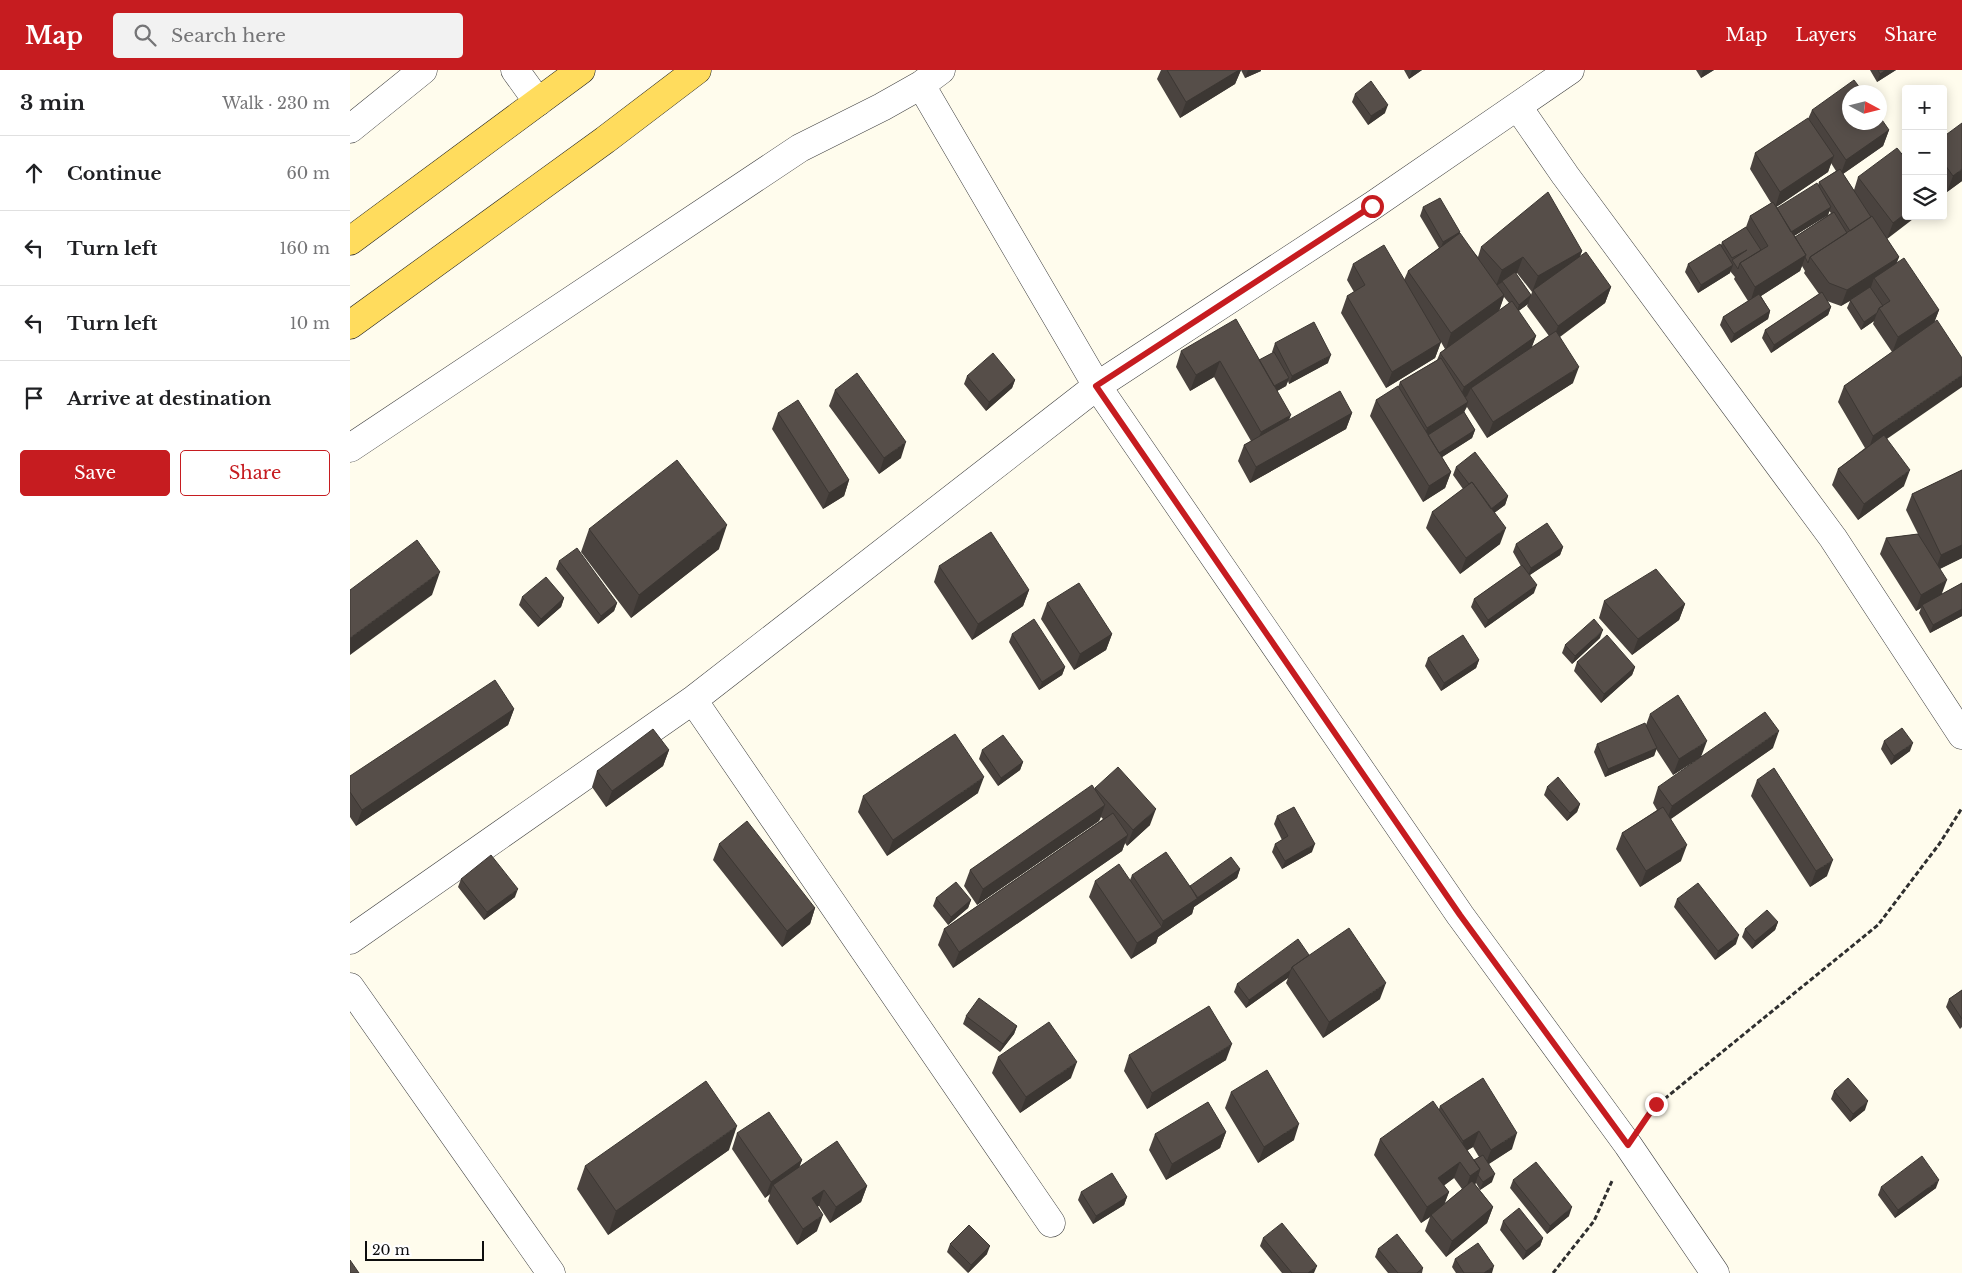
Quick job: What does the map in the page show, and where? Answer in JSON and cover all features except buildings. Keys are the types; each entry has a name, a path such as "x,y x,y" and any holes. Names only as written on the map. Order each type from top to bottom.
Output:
{"main road":[{"path":"350,241 581,70"},
{"path":"350,325 606,140 697,70"}],"street":[{"path":"350,129 423,70"},
{"path":"515,70 538,102"},
{"path":"350,940 694,700 1096,386 1372,206 1570,70"},
{"path":"350,448 800,148 882,107 931,77 1096,386 1460,915 1628,1145 1716,1273"},
{"path":"1518,106 1571,183 1832,538 1962,735"},
{"path":"694,700 1051,1223"},
{"path":"350,987 551,1273"}],"path":[{"path":"1553,1273 1594,1221 1628,1145 1656,1104 1878,924 1940,843 1962,808"}],"route":[{"path":"1372,206 1096,386 1460,915 1543,1032 1628,1145 1656,1104"}]}
